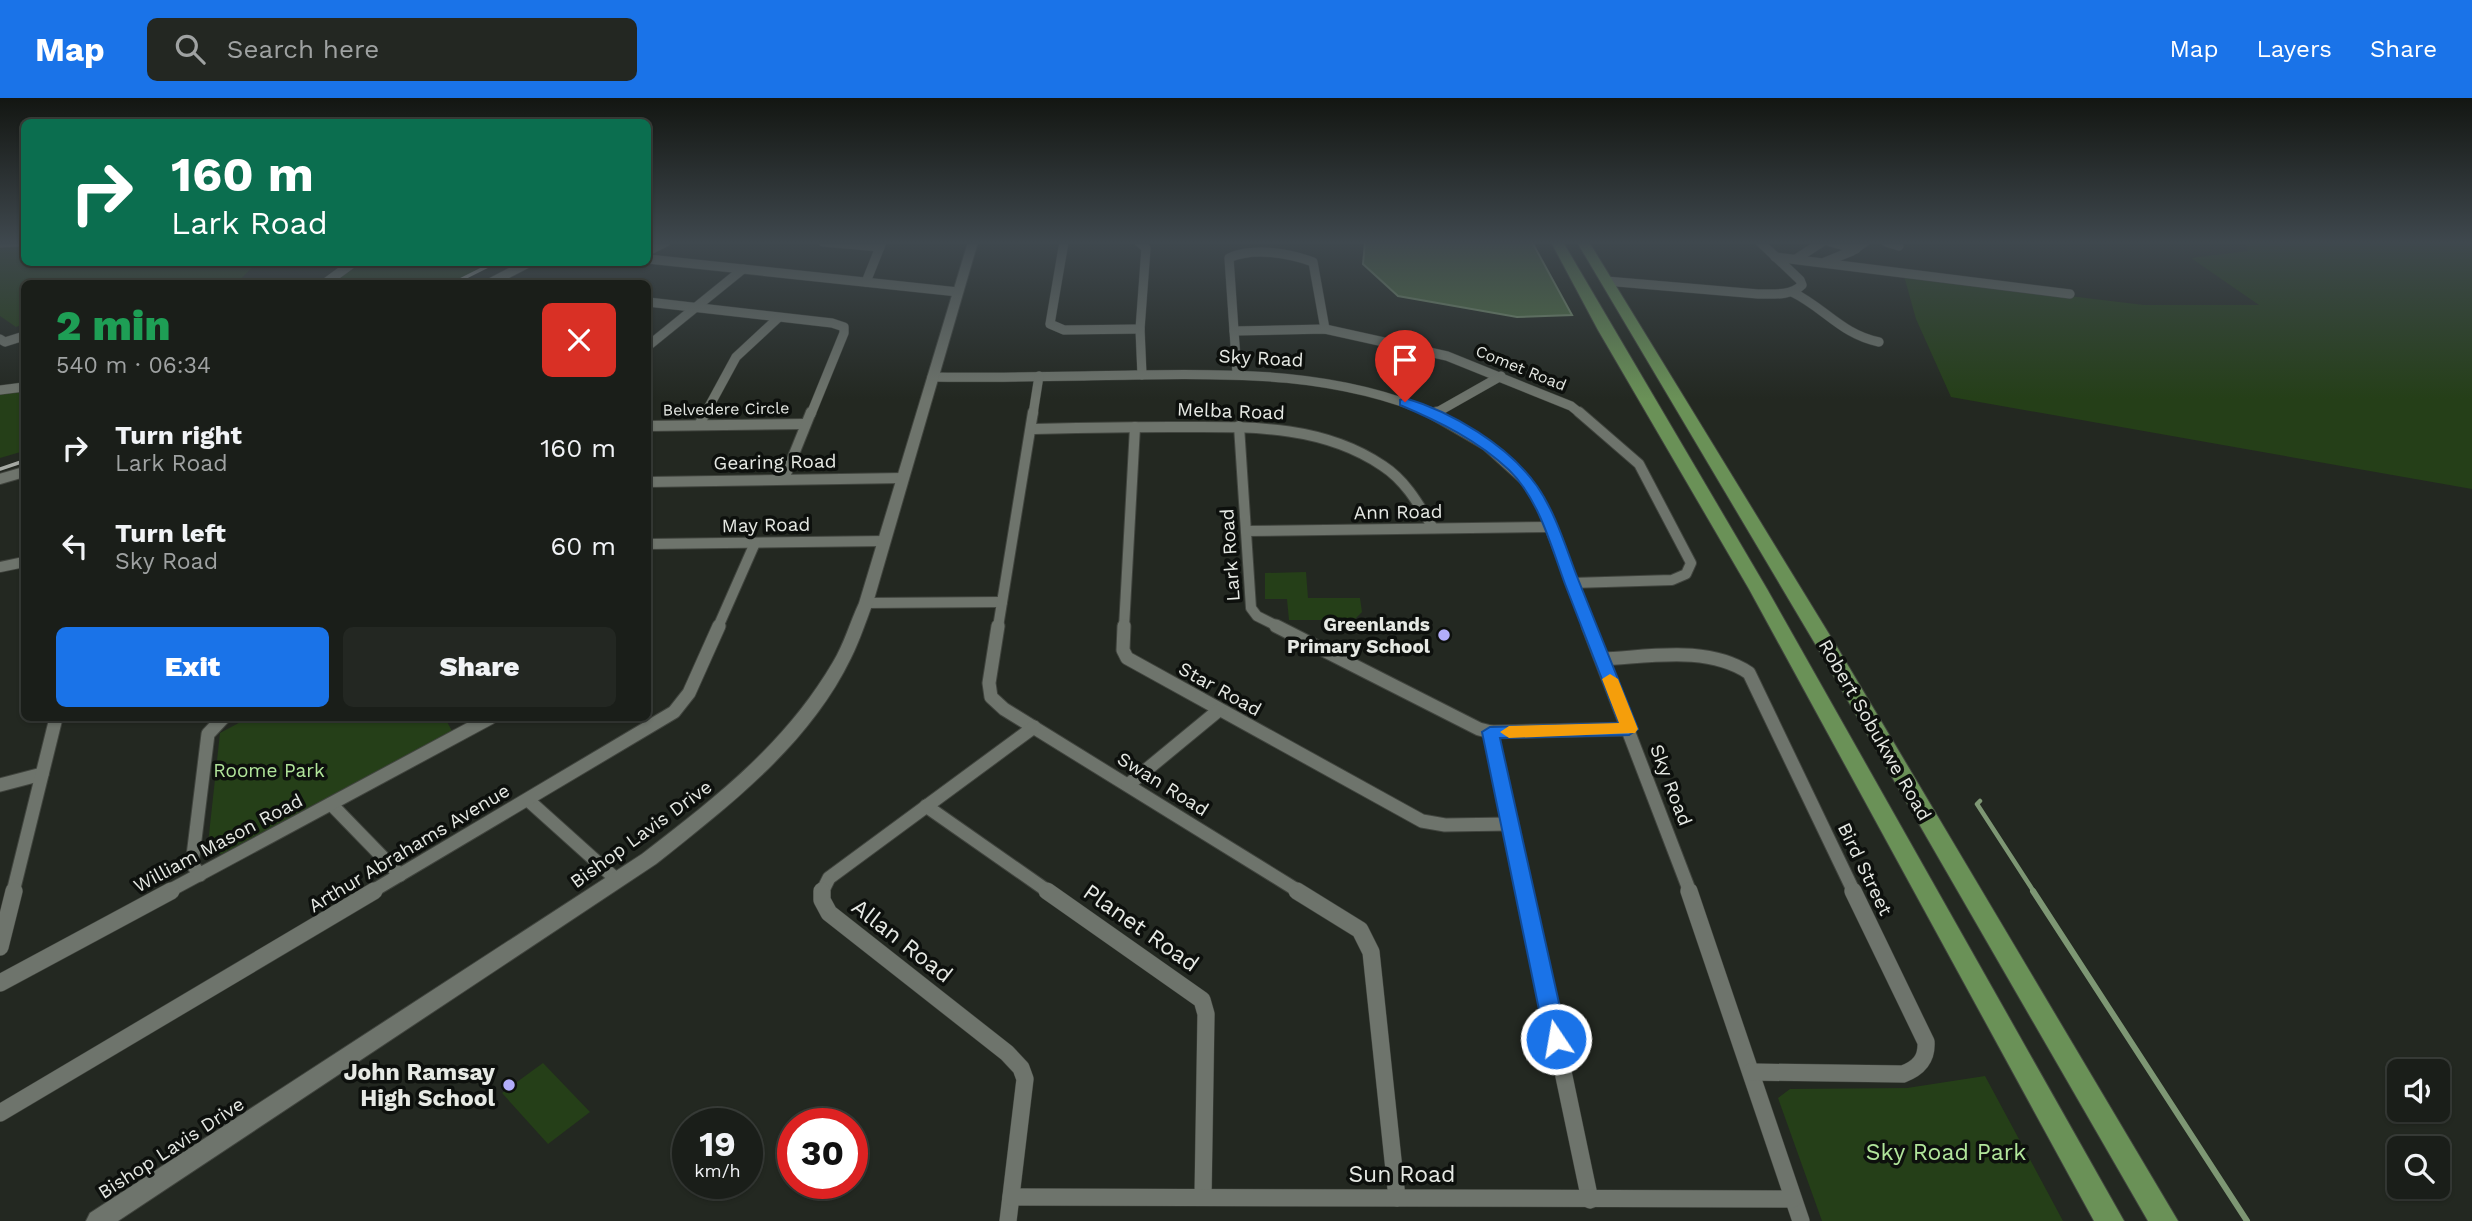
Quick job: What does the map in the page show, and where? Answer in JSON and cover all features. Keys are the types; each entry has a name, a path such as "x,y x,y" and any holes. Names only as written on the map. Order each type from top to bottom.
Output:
{"main road":[{"name":"Robert Sobukwe Road","path":"1585,294 1745,566 1953,944 2110,1221"},
{"name":"Robert Sobukwe Road","path":"1614,294 1827,647 2164,1221"}],"street":[{"path":"651,344 713,294"},
{"name":"Bishop Lavis Drive","path":"98,1221 617,880 706,816 777,750 829,684 852,639 885,541 957,294"},
{"path":"1055,294 1050,324 1064,330 1140,329"},
{"path":"1142,375 1140,329 1143,294"},
{"path":"1231,294 1237,374"},
{"path":"1318,294 1325,329"},
{"path":"1798,294 1816,304 1825,316 1849,335 1879,342"},
{"name":"Belvedere Circle","path":"651,302 832,323 844,328 784,480"},
{"path":"699,425 736,357 778,318"},
{"name":"Comet Road","path":"1234,331 1325,329 1447,356 1571,406 1639,464 1691,563 1686,574 1672,580 1572,583"},
{"path":"0,339 5,342 21,338"},
{"name":"Sky Road","path":"932,377 1237,374 1282,376 1348,386 1392,398 1434,414 1476,438 1515,468 1532,489 1550,527 1674,845 1801,1221"},
{"name":"Swan Road","path":"1039,376 989,692 998,705 1351,923 1366,937 1373,964 1397,1198"},
{"path":"1434,414 1501,376"},
{"path":"0,390 21,387"},
{"name":"Belvedere Circle","path":"651,426 805,424"},
{"name":"Melba Road","path":"1031,429 1240,426 1306,433 1343,444 1388,467 1408,486 1423,507 1433,528"},
{"name":"Lark Road","path":"1240,426 1251,608 1257,616 1466,723 1490,732 1629,729"},
{"name":"Star Road","path":"1135,427 1123,650 1132,662 1422,821 1445,825 1510,824"},
{"path":"0,480 21,473"},
{"name":"Gearing Road","path":"651,482 903,478"},
{"name":"Ann Road","path":"1246,531 1550,527"},
{"name":"May Road","path":"651,544 885,541"},
{"name":"Arthur Abrahams Avenue","path":"0,1113 680,707 692,687 755,543"},
{"path":"0,567 21,563"},
{"path":"866,603 1002,602"},
{"name":"Bird Street","path":"1602,659 1718,657 1738,664 1749,673 1926,1042 1926,1057 1922,1063 1903,1074 1751,1072"},
{"path":"1128,785 1219,710"},
{"path":"0,947 55,721"},
{"path":"200,875 192,864 208,734 219,721"},
{"name":"William Mason Road","path":"0,982 331,804 478,721"},
{"name":"Allan Road","path":"1007,1221 1025,1079 1021,1068 1007,1053 829,913 820,900 821,892 829,878 1034,727"},
{"path":"1490,732 1590,1200"},
{"path":"0,785 42,774"},
{"path":"528,800 617,880"},
{"path":"331,804 400,875"},
{"name":"Planet Road","path":"926,806 1202,1000 1206,1014 1203,1197"},
{"name":"Sun Road","path":"1011,1197 1793,1199"}],"green space":[{"path":"0,294 21,294 21,325 16,327 0,316"},
{"path":"1909,294 2056,294 2144,305 2259,305 2244,294 2472,294 2472,489 1951,397 1916,319"},
{"path":"21,390 21,452 0,458 0,393"},
{"path":"1306,572 1308,598 1360,598 1362,612 1354,620 1289,620 1287,599 1265,599 1265,573"},
{"name":"Roome Park","path":"242,721 447,721 452,731 222,854 207,853 220,733"},
{"path":"543,1063 590,1112 548,1144 502,1093"},
{"name":"Sky Road Park","path":"1985,1076 2063,1221 1822,1221 1778,1098 1790,1089 1907,1088"}],"shaded area":[{"path":"1396,294 1561,294 1572,315 1517,317"}],"waterway":[{"path":"1980,801 1977,804 2034,892"},
{"path":"2033,891 2247,1221"}],"railway":[{"path":"0,469 21,462"}],"slow traffic":[{"path":"1509,732 1629,729 1610,679"}],"place":[{"name":"Greenlands Primary School","path":"1444,635"},
{"name":"John Ramsay High School","path":"509,1085"}],"route":[{"path":"1405,402 1450,422 1476,438 1515,468 1532,489 1550,527 1629,729 1490,732 1556,1039"}]}
